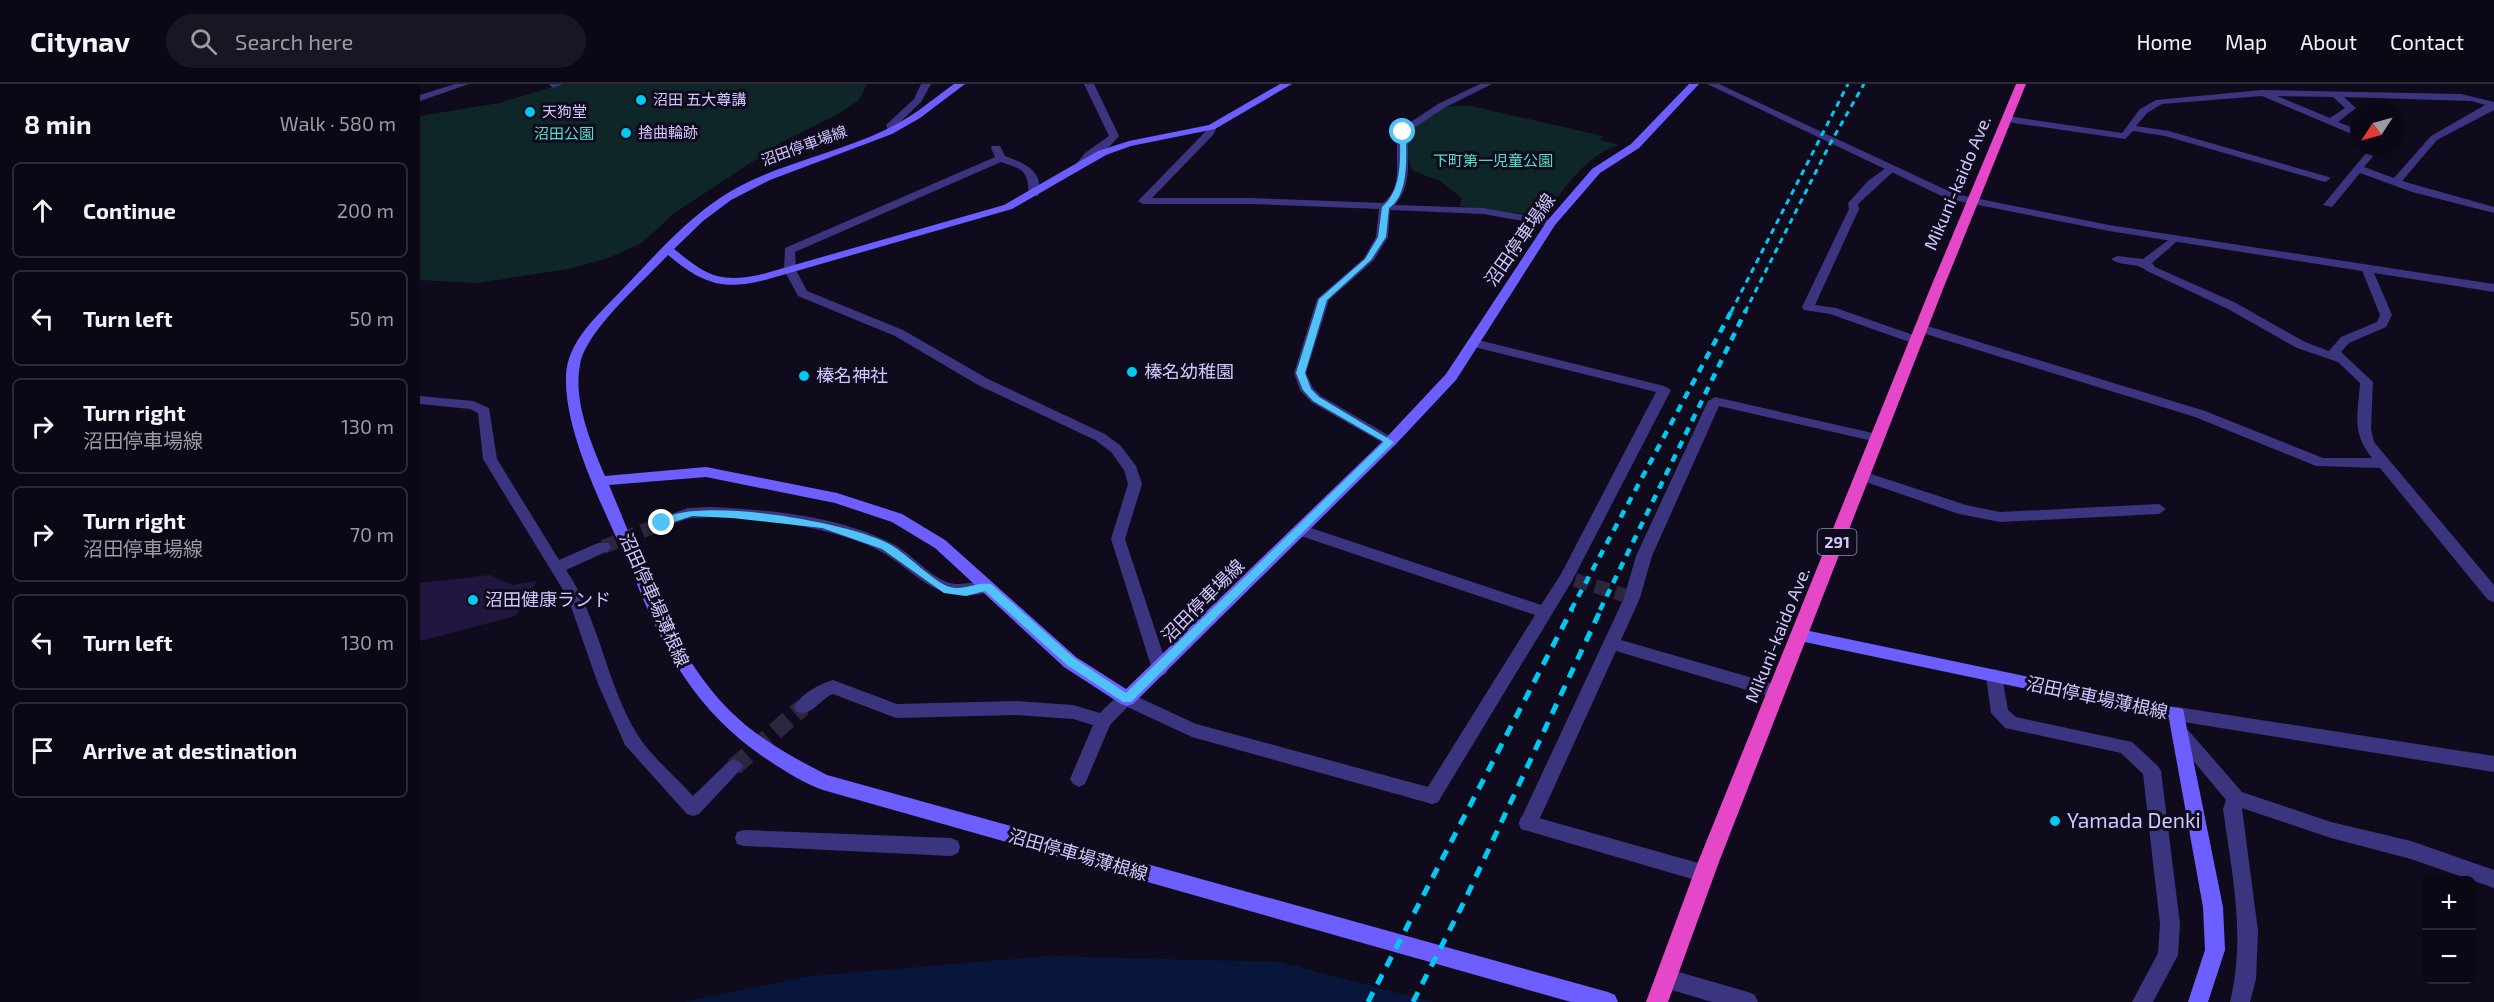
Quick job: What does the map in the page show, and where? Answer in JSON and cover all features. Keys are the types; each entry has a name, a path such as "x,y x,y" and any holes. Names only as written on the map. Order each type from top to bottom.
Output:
{"highway":[{"name":"Mikuni-kaido Ave.","path":"1657,1002 1702,873 1800,635 1971,201 2021,84"}],"main road":[{"name":"沼田停車場線","path":"668,250 702,216 739,191 778,172 892,130 960,84"},
{"path":"668,250 707,279 726,284 790,270 1008,207 1034,194 1081,164 1129,144 1212,127 1287,84"},
{"name":"沼田停車場線","path":"1127,699 1390,442 1451,377 1551,223 1596,171 1635,146 1694,84"},
{"name":"沼田停車場薄根線","path":"668,250 591,329 574,361 572,376 579,419 602,481 671,643 686,672 706,700 744,736 789,766 823,782 873,798 1608,1002"},
{"path":"602,481 706,472 837,498 897,518 923,533 956,557 1070,662 1127,699"},
{"name":"沼田停車場薄根線","path":"1800,635 2177,714 2213,907 2215,950 2198,1002"}],"street":[{"path":"420,98 464,84"},
{"path":"892,130 891,125 918,100 926,84"},
{"path":"1081,164 1086,156 1109,142 1114,136 1089,84"},
{"path":"1385,207 1391,204 1403,177 1404,130 1441,105 1487,84"},
{"path":"1712,84 1891,169 1952,196 1971,201 2175,238 2494,288"},
{"path":"2228,84 2243,93"},
{"path":"2385,84 2387,96"},
{"path":"2007,119 2125,136 2144,109 2158,102 2284,88 2316,88 2334,93 2426,98 2451,94 2491,105"},
{"path":"2261,92 2350,130"},
{"path":"2331,122 2351,108 2334,93"},
{"path":"2396,182 2434,138 2489,107 2494,94"},
{"path":"1212,127 1210,133 1143,201 1253,201 1416,210 1483,211 1551,223"},
{"path":"2130,129 2166,133 2325,180"},
{"path":"1034,194 1033,178 1027,168 998,153 789,250 790,270 802,293 899,333 983,382 1100,436 1116,449 1131,469 1135,484 1118,539 1160,669"},
{"path":"2328,205 2369,156"},
{"path":"1891,169 1872,183 1853,203 1854,209 1808,307 1832,311 1918,334 2200,414 2321,463 2384,463"},
{"path":"2359,169 2494,210"},
{"path":"1385,207 1382,237 1368,260 1323,299 1300,373 1307,390 1316,399 1390,442"},
{"path":"2145,264 2175,238"},
{"path":"2117,259 2145,264 2151,269 2232,306 2301,345 2340,359"},
{"path":"2367,268 2386,315 2382,324 2345,340 2334,352 2367,382 2364,429 2367,443 2494,595"},
{"path":"1079,779 1103,721 1127,699 1192,730 1432,796 1546,613 1571,578 1664,390 1474,344"},
{"path":"420,400 472,405 484,411 490,459 575,596 606,684 631,740 693,807 734,767"},
{"path":"1702,873 1528,823 1610,644 1644,556 1715,401 1877,438"},
{"path":"1862,476 1964,510 2000,517 2159,509"},
{"path":"662,523 691,513 732,514 822,525 886,546 947,591 966,592 987,587"},
{"path":"1300,530 1546,613"},
{"path":"556,568 603,547"},
{"path":"1610,644 1777,692"},
{"path":"1994,676 2000,713 2011,723 2126,747 2152,771 2170,924 2168,955 2142,1002"},
{"path":"802,707 823,690 833,687 896,711 1016,708 1073,712 1103,721"},
{"path":"2177,714 2494,764"},
{"path":"2182,735 2236,798 2331,830 2411,850 2494,879"},
{"path":"2236,798 2232,809 2249,941 2247,982 2240,1002"},
{"path":"744,838 951,847"},
{"path":"1665,978 1748,1002"}],"green space":[{"name":"沼田公園","path":"562,84 867,84 859,100 840,113 782,142 673,214 642,243 606,259 568,269 478,283 420,280 420,116 499,103"},
{"name":"下町第一児童公園","path":"1471,106 1603,136 1600,140 1619,145 1595,157 1585,165 1543,217 1460,206 1462,198 1440,181 1413,171 1407,151 1412,133 1424,119 1446,107"}],"water":[{"path":"1049,956 1280,962 1433,1002 682,1002 811,976"}],"building":[{"name":"沼田健康ランド","path":"490,575 512,585 537,581 516,616 420,641 420,583"}],"tunnel":[{"path":"603,547 662,523"},
{"path":"1575,580 1627,596"},
{"path":"734,767 803,707"}],"railway":[{"path":"1731,312 1848,84"},
{"path":"1746,311 1831,142 1864,84"},
{"path":"1571,610 1732,310"},
{"path":"1600,610 1746,311"},
{"path":"1368,1002 1572,609"},
{"path":"1413,1002 1465,900 1601,609"}],"place":[{"name":"沼田 五大尊講","path":"641,100"},
{"name":"天狗堂","path":"530,112"},
{"name":"捨曲輪跡","path":"626,133"},
{"name":"榛名幼稚園","path":"1132,372"},
{"name":"榛名神社","path":"804,376"},
{"name":"沼田健康ランド","path":"473,600"},
{"name":"Yamada Denki","path":"2055,821"}],"route":[{"path":"662,523 691,513 732,514 822,525 886,546 947,591 966,592 987,587 1070,662 1127,699 1390,442 1316,399 1307,390 1300,373 1323,299 1368,260 1382,237 1385,207 1391,204 1403,177 1405,161 1401,147 1403,132"}]}
